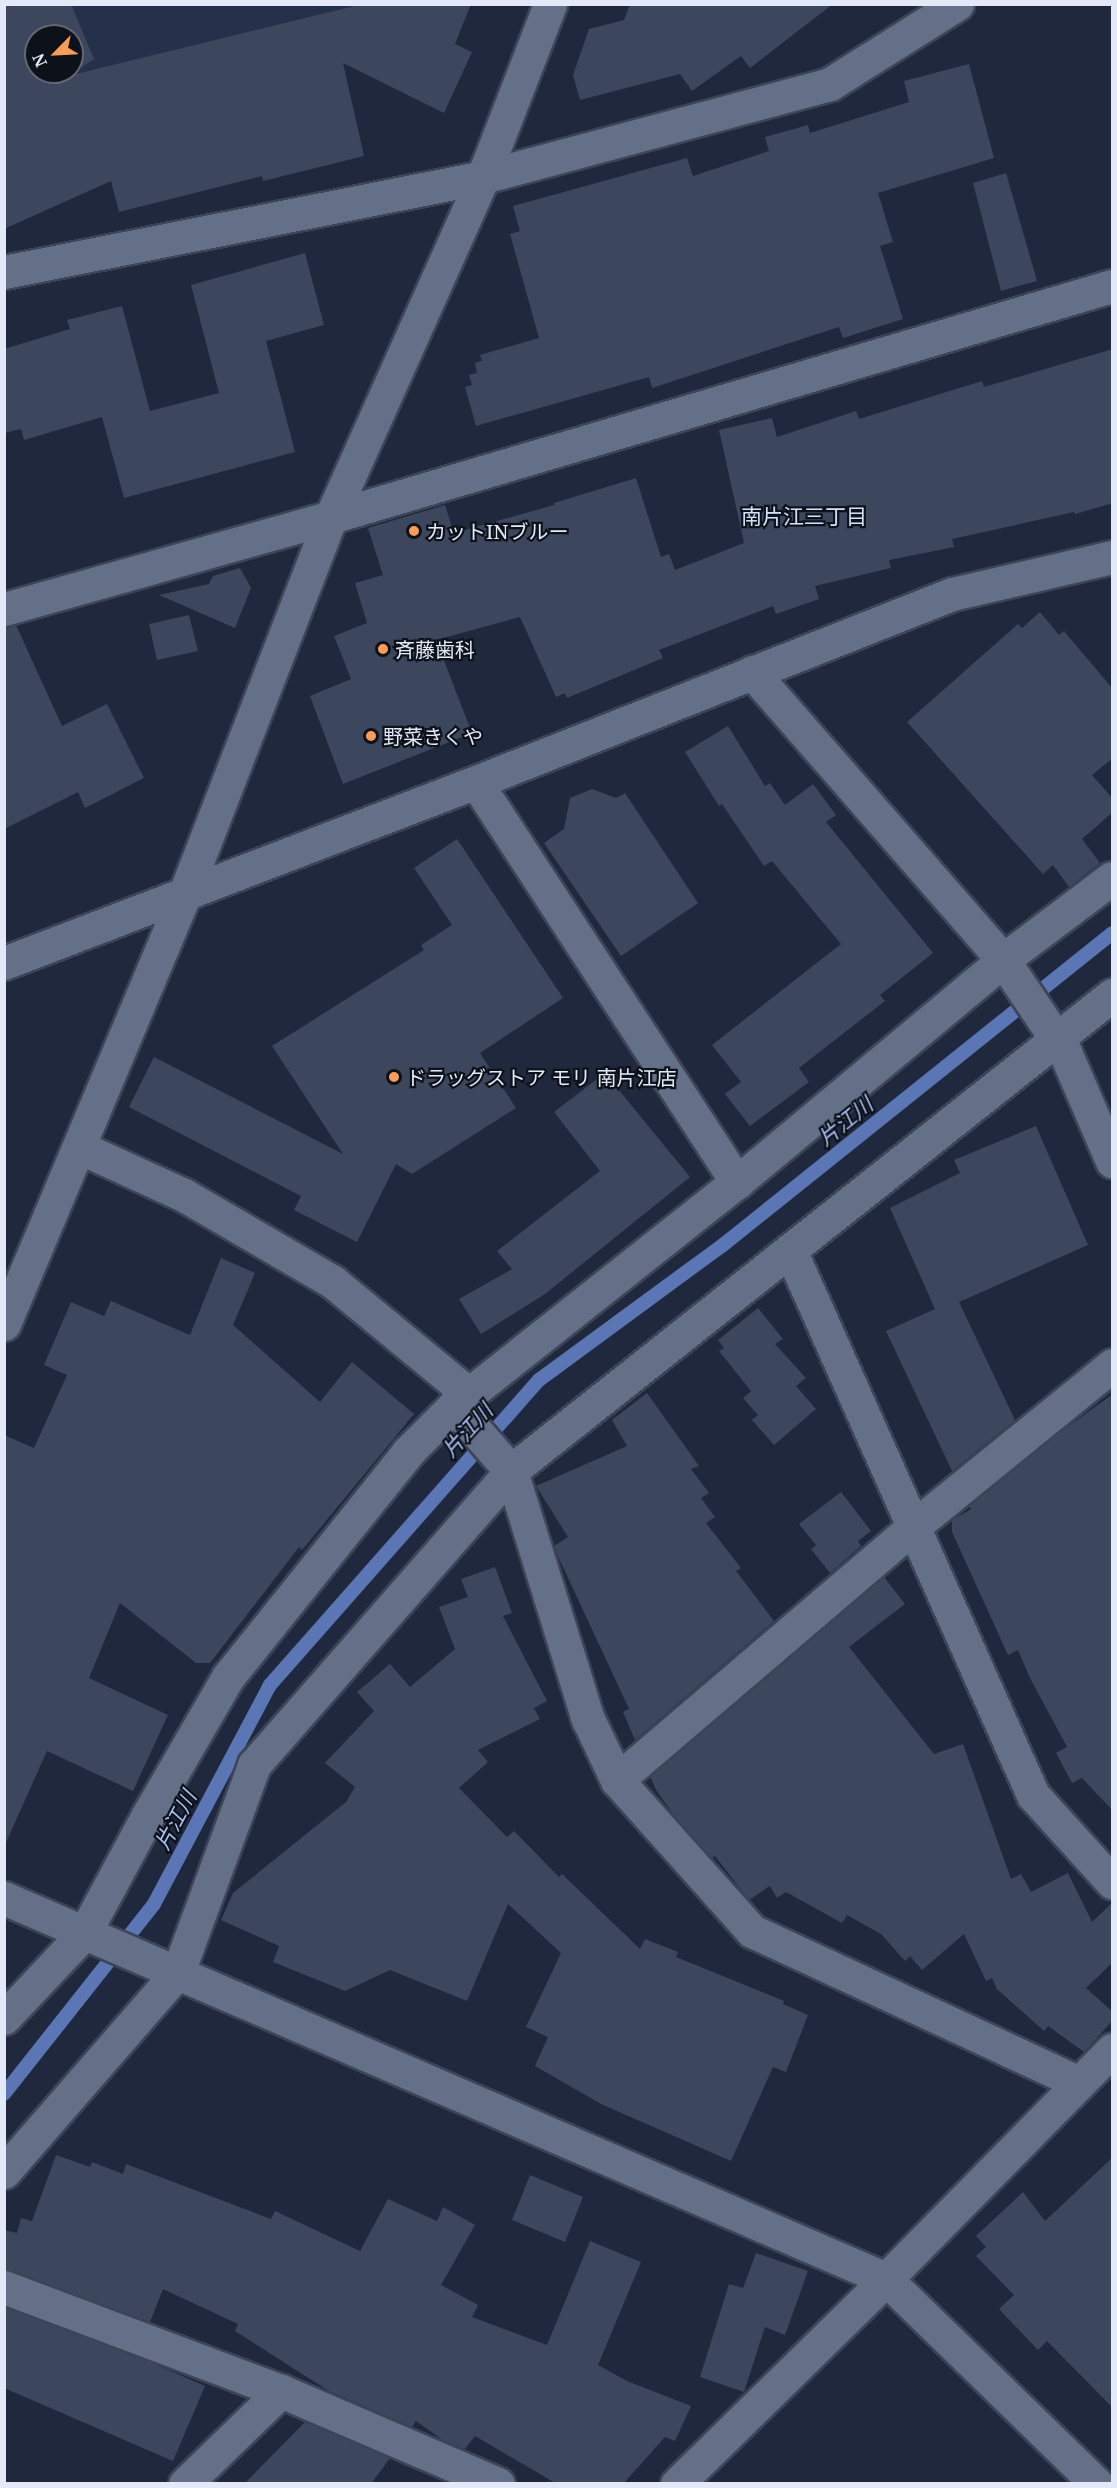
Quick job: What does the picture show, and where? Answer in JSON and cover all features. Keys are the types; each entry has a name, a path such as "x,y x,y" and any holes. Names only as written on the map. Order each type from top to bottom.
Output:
{"street":[{"path":"4,1324 185,893 331,517 483,177 550,4"},
{"path":"4,272 483,177 830,84 957,4"},
{"path":"4,609 331,517 1113,286"},
{"path":"4,963 476,782 952,594 1113,557"},
{"path":"752,672 1003,960 1065,1052 1113,1161"},
{"path":"476,782 737,1182"},
{"path":"4,2018 85,1932 148,1815 228,1677 408,1452 462,1400 737,1182 1003,960 1113,878"},
{"path":"4,2172 178,1972 254,1765 511,1471 1113,995"},
{"path":"79,1147 184,1195 333,1282 462,1400 511,1471 588,1719 617,1780 752,1931 1078,2082"},
{"path":"790,1250 1033,1795 1113,1882"},
{"path":"617,1780 913,1527 1113,1365"},
{"path":"4,1898 886,2278 1097,2484"},
{"path":"677,2484 886,2278 1078,2082 1113,2050"},
{"path":"4,2287 281,2391 498,2484"},
{"path":"185,2484 281,2391"}],"shaded area":[{"path":"25,5 359,5 348,24 70,95 65,84 84,84 84,24 54,24"}],"building":[{"path":"4,4 71,4 79,24 24,24 24,84 84,84 84,72 363,4 471,4 455,44 472,52 444,113 343,63 364,156 263,181 262,176 119,212 111,181 4,229"},
{"path":"630,4 833,4 750,68 741,56 692,91 680,74 580,100 573,75 589,29 624,20"},
{"path":"84,35 94,59 84,66"},
{"path":"969,64 994,158 878,193 893,242 880,246 903,319 843,338 839,327 652,388 649,377 476,426 465,387 472,385 469,375 477,373 475,363 482,361 480,355 539,338 510,234 520,231 513,206 687,158 693,176 769,151 765,137 808,125 810,133 909,102 904,81"},
{"path":"1006,173 1037,281 1001,291 973,183"},
{"path":"305,253 324,325 266,341 295,452 124,498 102,417 24,440 21,429 4,433 4,349 70,329 67,320 122,306 150,411 219,393 191,285"},
{"path":"1113,349 1113,503 1075,514 1074,512 952,539 954,547 889,560 891,568 815,586 819,599 776,614 773,606 659,650 663,658 567,698 565,693 556,697 520,617 436,640 472,733 343,784 310,696 351,679 334,636 367,623 355,583 383,575 368,528 445,505 454,533 554,505 554,503 636,478 661,557 669,554 675,570 744,543 719,430 772,418 777,437 856,411 859,419 982,381 984,387"},
{"path":"240,568 251,588 235,628 159,595 209,584 213,576"},
{"path":"1040,612 1059,635 1064,631 1113,689 1113,758 1092,775 1113,799 1113,812 1082,839 1100,863 1069,887 1053,865 1043,874 907,722 1018,624 1022,628"},
{"path":"189,615 198,651 157,660 149,624"},
{"path":"16,625 62,726 107,704 144,778 85,808 78,792 4,829 4,627"},
{"path":"728,726 765,786 770,783 785,805 813,784 836,815 826,822 933,953 880,995 885,1001 799,1068 809,1082 750,1126 725,1094 741,1082 712,1045 841,944 772,861 764,866 722,804 719,806 685,752"},
{"path":"592,789 616,798 625,793 698,903 621,956 544,843 564,829 570,798"},
{"path":"457,839 563,998 480,1053 516,1108 412,1174 396,1164 357,1242 294,1210 301,1196 129,1107 154,1057 343,1154 272,1046 424,950 421,945 452,925 414,868"},
{"path":"605,1073 690,1177 545,1294 481,1334 459,1299 512,1269 497,1251 600,1171 554,1112"},
{"path":"1036,1126 1088,1245 959,1302 1015,1420 952,1471 886,1331 935,1309 890,1208 960,1173 954,1160"},
{"path":"221,1258 255,1273 233,1325 320,1402 352,1362 414,1414 302,1550 299,1547 210,1663 196,1663 120,1603 89,1678 168,1715 133,1791 47,1751 4,1847 4,1435 34,1448 67,1375 44,1365 71,1302 104,1316 111,1301 190,1335"},
{"path":"758,1308 783,1339 775,1344 806,1378 796,1386 816,1409 774,1445 752,1420 758,1415 743,1398 751,1391 719,1351 724,1348 718,1340"},
{"path":"647,1393 699,1466 691,1469 709,1493 701,1498 715,1517 706,1523 741,1568 736,1571 774,1621 635,1740 623,1712 629,1709 554,1546 568,1537 536,1486 627,1446 612,1420"},
{"path":"1113,1394 1113,1811 1082,1778 1072,1783 1056,1753 1067,1747 1030,1678 1018,1650 1008,1655 952,1532 952,1520 971,1509 969,1506 1048,1441"},
{"path":"841,1492 871,1531 858,1541 861,1546 830,1573 811,1549 816,1545 799,1524"},
{"path":"495,1567 512,1613 503,1616 547,1701 534,1708 540,1719 478,1750 488,1762 459,1788 507,1837 514,1831 559,1877 562,1874 640,1949 645,1939 678,1952 676,1957 784,2001 783,2004 808,2015 786,2072 773,2067 731,2161 601,2104 535,2066 548,2037 526,2027 561,1953 508,1904 467,2001 390,1970 345,1991 273,1962 279,1946 221,1920 233,1893 346,1802 355,1787 325,1763 374,1711 357,1692 390,1664 410,1687 455,1649 439,1607 468,1597 461,1579"},
{"path":"884,1577 905,1604 849,1647 934,1754 963,1744 1011,1879 1021,1874 1031,1892 1068,1873 1092,1922 1113,1902 1113,1962 1086,1988 1113,2012 1113,2020 1084,2052 1048,2026 1044,2031 997,1989 992,1978 986,1981 964,1934 922,1970 910,1956 905,1961 881,1934 847,1915 842,1923 786,1892 777,1898 770,1886 749,1900 715,1856 712,1858 679,1822 656,1790 650,1776"},
{"path":"56,2155 90,2167 92,2162 123,2174 126,2164 271,2219 275,2211 360,2251 388,2199 437,2221 443,2207 475,2225 441,2285 478,2305 472,2317 547,2345 590,2241 641,2262 598,2365 627,2381 691,2406 675,2441 665,2437 623,2484 557,2484 475,2436 465,2449 444,2441 416,2421 412,2427 329,2391 235,2331 238,2324 163,2289 150,2322 4,2269 4,2230 17,2233 21,2218 32,2221"},
{"path":"1113,2157 1113,2408 1047,2341 1038,2350 999,2309 1014,2295 976,2256 986,2247 976,2236 1023,2192 1045,2221"},
{"path":"530,2175 583,2197 565,2242 512,2220"},
{"path":"756,2253 808,2271 785,2335 765,2327 744,2392 700,2377 729,2284 743,2288"},
{"path":"4,2307 141,2358 205,2386 173,2461 4,2388"},
{"path":"305,2422 390,2458 371,2484 244,2484"}],"waterway":[{"name":"片江川","path":"4,2094 154,1904 270,1685 539,1380 723,1245 1112,933"}],"place":[{"name":"カットINブルー","path":"414,531"},
{"name":"斉藤歯科","path":"383,649"},
{"name":"野菜きくや","path":"371,736"},
{"name":"ドラッグストア モリ 南片江店","path":"394,1077"}],"district":[{"name":"南片江三丁目","path":"804,516"}]}
